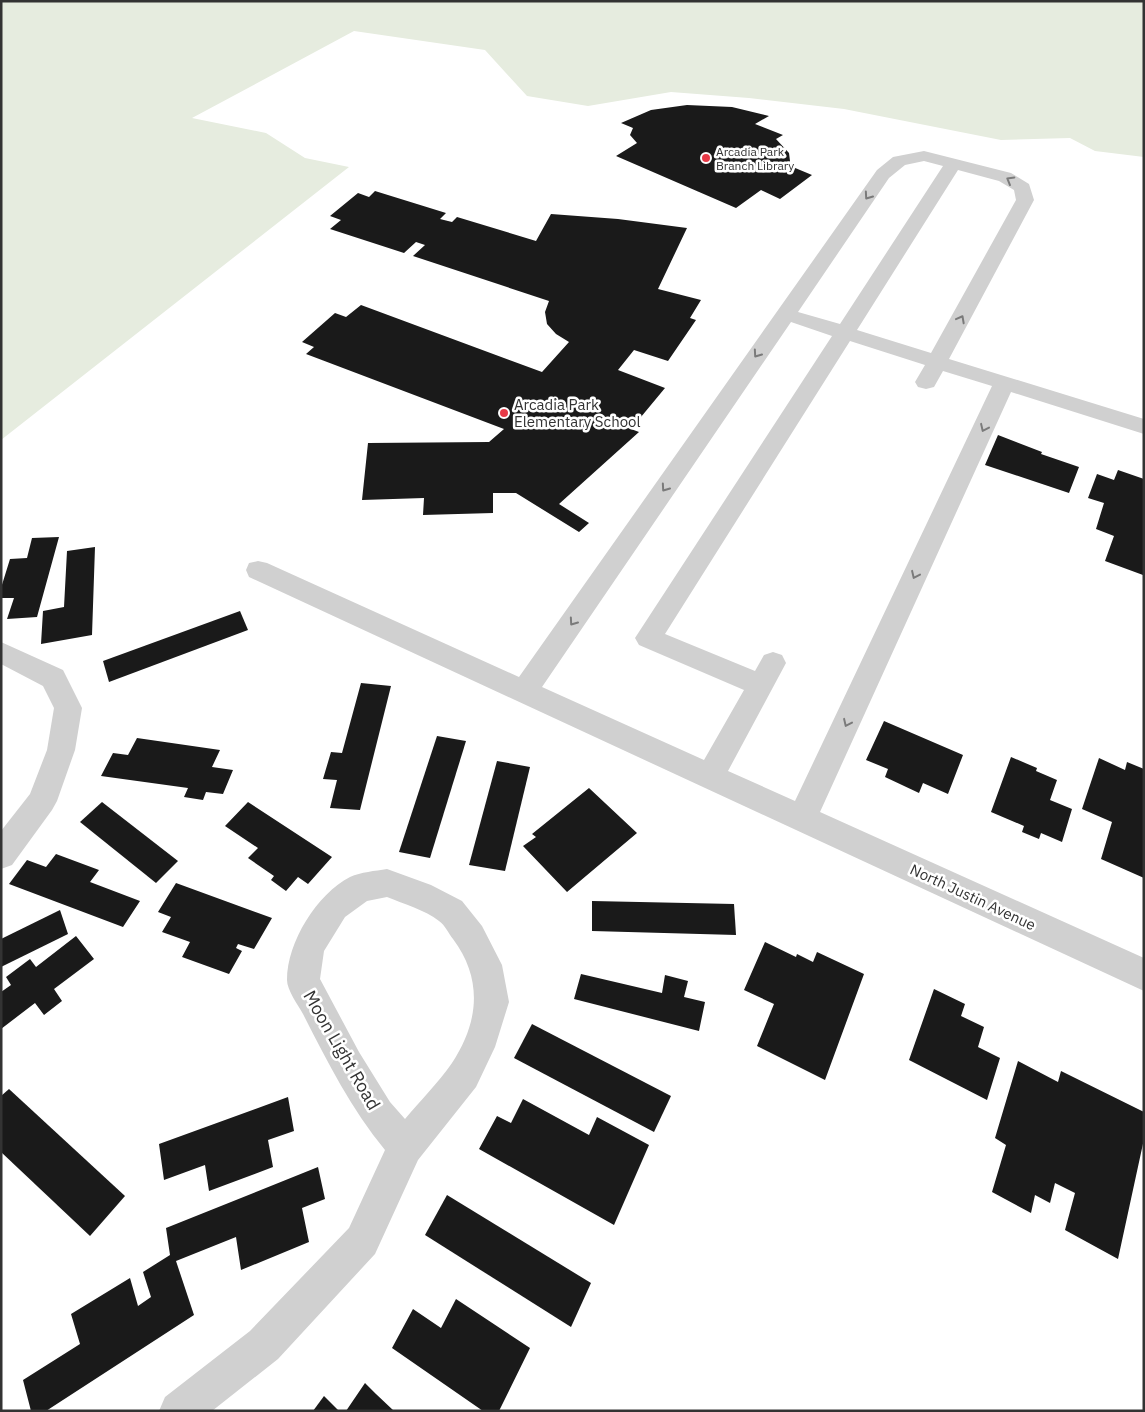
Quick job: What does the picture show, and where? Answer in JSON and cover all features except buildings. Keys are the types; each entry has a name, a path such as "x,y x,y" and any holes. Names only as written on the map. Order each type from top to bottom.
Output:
{"street":[{"path":"524,692 883,174 899,161 924,156 1006,177 1023,188 1025,200 926,382"},
{"path":"710,778 767,674 648,638 954,164"},
{"path":"785,314 1144,427"},
{"path":"802,820 1004,384"},
{"name":"North Justin Avenue","path":"258,570 1144,975"},
{"path":"1,652 53,678 68,708 62,750 42,801 1,855"},
{"name":"Moon Light Road","path":"178,1411 264,1345 362,1241 405,1147 464,1076 483,1035 492,1002 486,965 470,937 451,911 420,894 387,882 360,888 334,907 309,946 303,981 347,1064 378,1114 405,1147"}],"shaded area":[{"path":"1,1 1144,1 1144,157 1095,151 1070,138 1001,140 844,109 749,98 671,92 588,106 527,96 485,50 354,31 192,118 266,133 305,158 349,167 1,440"}],"place":[{"name":"Arcadia Park Branch Library","path":"706,158"},
{"name":"Arcadia Park Elementary School","path":"504,413"}]}
